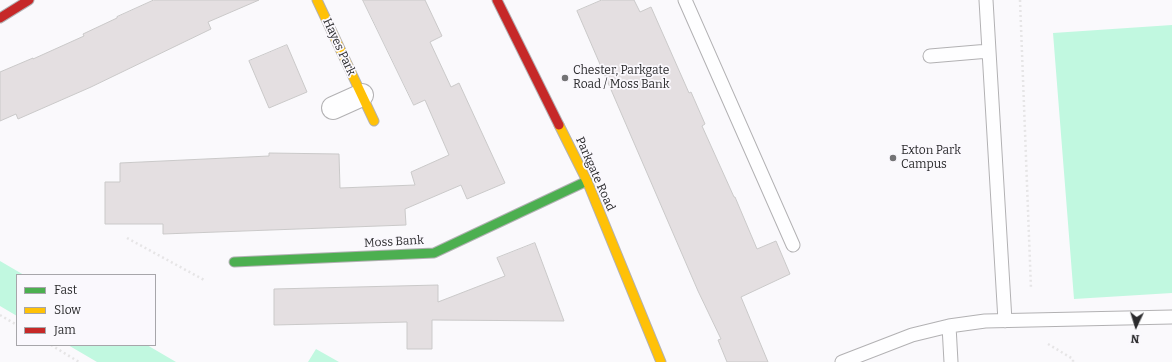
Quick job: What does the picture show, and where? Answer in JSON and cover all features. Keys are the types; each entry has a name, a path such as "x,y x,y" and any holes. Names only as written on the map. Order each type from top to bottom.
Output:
{"street":[{"path":"0,18 29,0"},
{"name":"Hayes Park","path":"317,0 374,121"},
{"name":"Parkgate Road","path":"497,0 587,181 661,362"},
{"path":"333,108 362,95"},
{"name":"Moss Bank","path":"234,262 434,252 587,181"}],"lane":[{"path":"685,0 793,245"},
{"path":"986,0 1005,321"},
{"path":"930,56 989,51"},
{"path":"842,362 912,335 949,326 985,321 1172,317"},
{"path":"949,326 951,362"}],"path":[{"path":"1020,0 1031,289"},
{"path":"127,238 206,281"},
{"path":"0,315 16,324"},
{"path":"53,346 79,362"}],"green space":[{"path":"1172,25 1172,293 1074,299 1053,33"},
{"path":"0,261 22,274 16,274 16,315 0,306"},
{"path":"70,346 149,346 176,362 97,362"},
{"path":"316,349 339,362 308,362"}],"building":[{"path":"154,0 259,0 208,22 211,29 91,87 18,119 16,114 0,121 0,72 84,36 83,34"},
{"path":"363,0 425,0 442,36 430,42 451,87 459,83 505,183 467,199 461,185 405,209 406,225 163,234 163,224 105,224 105,182 120,182 120,163 269,156 269,153 339,154 340,188 415,185 411,172 449,155 425,100 414,105"},
{"path":"602,0 634,0 640,12 651,7 689,93 691,92 705,124 702,126 757,249 776,241 790,274 741,297 768,362 727,362 718,340 721,339 698,291 577,11"},
{"path":"287,45 307,92 269,108 249,61"},
{"path":"535,243 564,321 432,320 432,349 407,349 407,322 274,325 274,289 438,285 438,302 505,276 497,258"}],"traffic: fast":[{"path":"234,262 434,253 587,181"}],"traffic: slow":[{"path":"317,0 374,121"},
{"path":"559,125 587,181 661,362"}],"traffic: jam":[{"path":"0,18 29,0"},
{"path":"497,0 559,125"}],"place":[{"name":"Chester, Parkgate Road / Moss Bank","path":"565,78"},
{"name":"Exton Park Campus","path":"893,158"}]}
